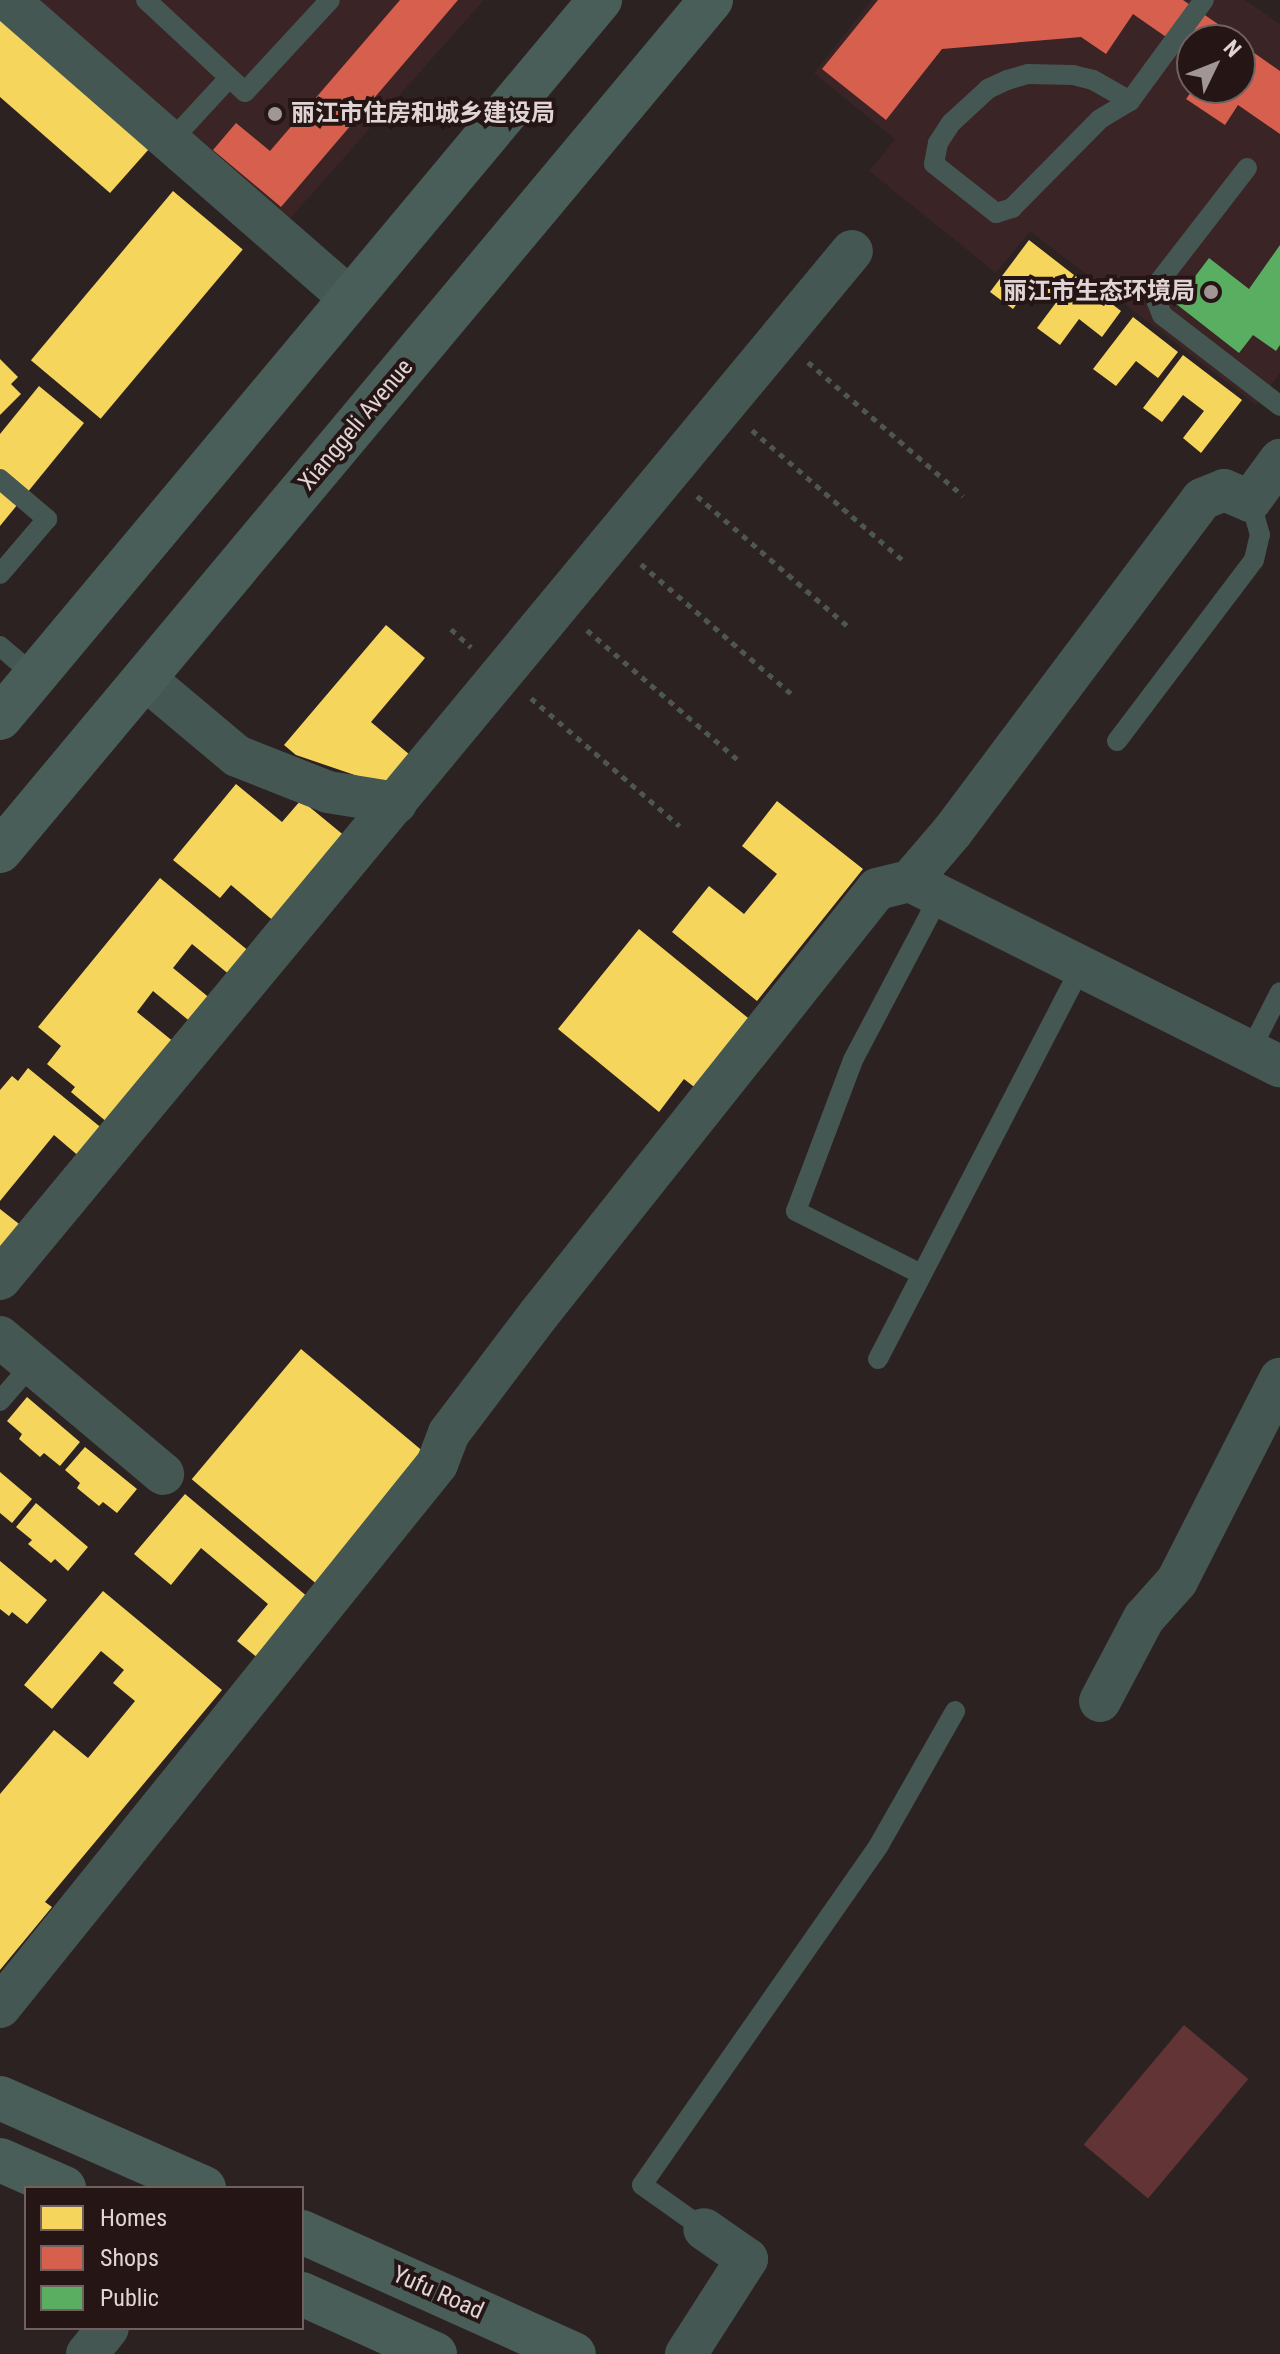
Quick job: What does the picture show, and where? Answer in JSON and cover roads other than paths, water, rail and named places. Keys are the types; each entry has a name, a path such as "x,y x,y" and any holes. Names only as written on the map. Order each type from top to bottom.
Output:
{"main road":[{"path":"0,718 600,0"},
{"name":"Xianggeli Avenue","path":"0,851 711,0"},
{"path":"0,2098 199,2186"},
{"path":"0,2160 59,2186"},
{"name":"Yufu Road","path":"304,2233 574,2354"},
{"path":"304,2295 435,2354"}],"street":[{"path":"8,0 350,298"},
{"path":"0,1279 852,251"},
{"path":"925,888 952,832 1202,499 1224,490 1250,501 1280,460"},
{"path":"144,678 237,756 328,792 396,803"},
{"path":"0,2007 437,1464 449,1433 539,1314 877,889 925,888 1265,1059"},
{"path":"0,1337 163,1474"},
{"path":"1100,1701 1144,1618 1177,1581 1280,1379"},
{"path":"686,2354 747,2259 704,2229"},
{"path":"87,2354 106,2330"}],"lane":[{"path":"146,0 245,92 330,0"},
{"path":"1130,101 1093,80 1073,75 1039,73 1007,80 988,89 951,123 938,143 934,164 996,213 1012,208 1100,119 1130,101 1204,0"},
{"path":"170,142 229,78"},
{"path":"1247,168 1158,283 1156,300 1162,315 1280,406"},
{"path":"0,479 47,519 0,574"},
{"path":"1117,741 1254,560 1260,535 1250,501"},
{"path":"0,646 35,676"},
{"path":"921,1274 796,1211 853,1060 925,888"},
{"path":"878,1359 1081,967"},
{"path":"1265,1059 1280,992"},
{"path":"0,1401 32,1364"},
{"path":"704,2229 642,2185 879,1845 955,1711"}],"place":[{"name":"丽江市住房和城乡建设局","path":"275,114"},
{"name":"丽江市生态环境局","path":"1211,292"}]}
